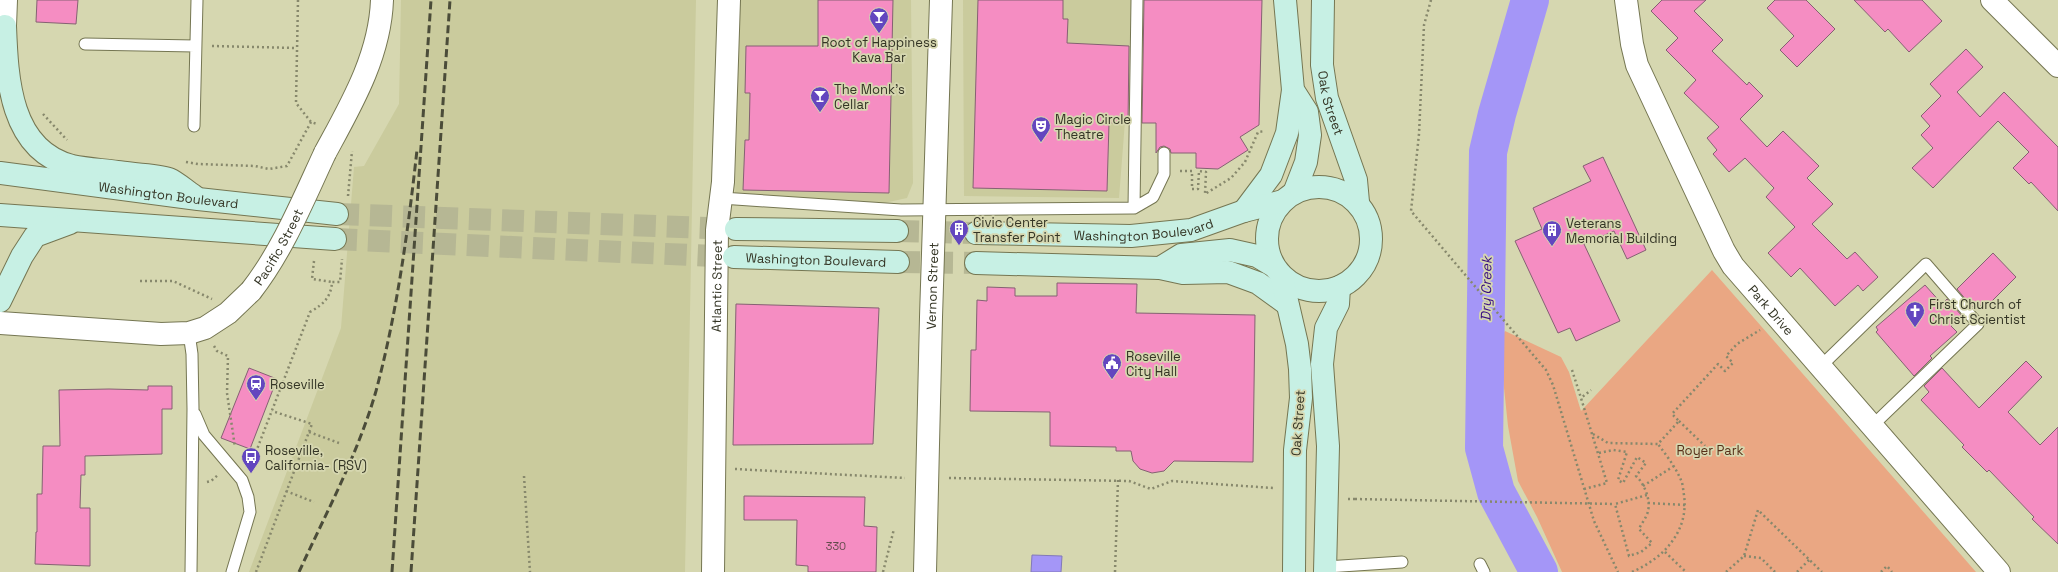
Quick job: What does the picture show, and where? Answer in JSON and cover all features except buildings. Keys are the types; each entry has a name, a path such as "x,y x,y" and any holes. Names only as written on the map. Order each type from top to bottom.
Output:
{"main road":[{"name":"Oak Street","path":"1285,0 1293,90 1307,112 1310,135 1306,162 1289,197"},
{"name":"Oak Street","path":"1323,0 1322,65 1327,98 1356,180 1358,202"},
{"path":"3,31 9,85 13,102 26,133 42,152 72,166 168,179 198,199"},
{"path":"1244,211 1271,175 1287,133 1293,90"},
{"name":"Washington Boulevard","path":"0,173 198,199 337,214"},
{"path":"1160,268 1182,255 1230,250 1257,256 1292,284 1304,289 1318,292 1340,287 1356,277 1370,254 1372,240 1366,213 1358,202 1347,194 1334,188 1321,186 1307,188 1289,197 1274,211 1269,224 1267,238 1276,270"},
{"name":"Washington Boulevard","path":"976,233 1131,236 1191,230 1289,197"},
{"path":"0,215 335,239"},
{"path":"0,301 22,256 35,236 76,221"},
{"name":"Washington Boulevard","path":"736,229 897,231"},
{"name":"Washington Boulevard","path":"734,257 898,262"},
{"path":"976,263 1160,268 1183,273 1228,272 1258,283 1287,304"},
{"name":"Oak Street","path":"1276,270 1287,304 1297,344 1300,376 1301,398 1295,450 1294,572"},
{"name":"Oak Street","path":"1326,570 1328,446 1322,357 1326,328 1338,304 1340,287"}],"street":[{"path":"3,31 6,0"},
{"name":"Pacific Street","path":"197,330 228,313 251,291 264,274 277,252 353,99 373,53 378,32 382,0"},
{"name":"Atlantic Street","path":"713,572 717,230 723,182 729,0"},
{"name":"Vernon Street","path":"925,572 941,0"},
{"name":"Park Drive","path":"1626,0 1632,44 1637,65 1724,252 1733,266 1999,572"},
{"path":"1992,0 2058,66"},
{"path":"0,323 161,334 197,330"}],"lane":[{"path":"194,126 196,0"},
{"path":"1134,208 1137,0"},
{"path":"85,44 195,46"},
{"path":"721,198 934,211 1134,208 1152,197 1164,174 1164,153"},
{"path":"1820,367 1926,264 1978,324 1872,426"},
{"path":"191,572 193,409 192,354 197,330"},
{"path":"193,409 204,435 242,480 248,497 250,512 232,572"},
{"path":"1326,570 1402,562"}],"path":[{"path":"1431,0 1424,25 1419,134 1411,211 1546,370 1553,385 1594,521 1618,572"},
{"path":"195,46 297,48"},
{"path":"40,111 69,142"},
{"path":"185,162 206,165 255,166 269,170 287,166 311,122"},
{"path":"1173,171 1192,171 1192,189 1198,189 1199,171 1206,172 1205,194 1231,178 1245,162 1258,132 1268,131"},
{"path":"314,261 312,279 332,282"},
{"path":"140,281 173,281 217,301 228,313"},
{"path":"1705,446 1672,414 1718,364 1725,371 1734,363 1726,356 1737,344 1762,329"},
{"path":"197,330 217,351 228,356 227,393 237,454"},
{"path":"1572,370 1599,453 1607,483 1584,490"},
{"path":"1581,398 1591,390"},
{"path":"256,572 312,424 272,411"},
{"path":"1593,434 1608,443 1658,444 1679,421"},
{"path":"308,432 339,443"},
{"path":"1632,572 1646,566 1665,552 1680,530 1685,505 1682,481 1674,466 1658,444"},
{"path":"1599,453 1613,450 1627,452 1618,480 1623,483 1637,457 1646,463 1636,476 1643,486 1647,495 1648,503 1648,512 1639,529 1652,543 1641,552 1629,556 1615,504"},
{"path":"1643,486 1674,466"},
{"path":"732,469 907,478"},
{"path":"524,476 530,572"},
{"path":"946,478 1128,480 1151,488 1172,481 1256,486 1279,489"},
{"path":"1115,572 1118,480"},
{"path":"286,491 314,502"},
{"path":"1355,499 1615,504 1647,495"},
{"path":"1648,503 1685,505"},
{"path":"1726,572 1744,556 1758,510 1822,572"},
{"path":"882,572 894,529"},
{"path":"1665,552 1686,572"},
{"path":"1744,556 1761,558 1775,572"},
{"path":"1797,572 1809,560"},
{"path":"1881,572 1886,566 1892,572"}],"shaded area":[{"path":"401,0 696,0 685,572 249,572 341,328 354,167 364,166 399,104"},
{"path":"740,0 911,0 913,183 907,198 884,203 735,195"},
{"path":"963,0 1131,0 1129,70 1119,198 964,196"},
{"path":"1032,555 1062,556 1061,572 1031,572"}],"green space":[{"name":"Royer Park","path":"1712,270 1976,572 1562,572 1537,517 1518,481 1508,426 1499,340 1505,331 1561,357 1569,372 1581,411"}],"waterway":[{"name":"Dry Creek","path":"1530,0 1497,114 1488,152 1484,448 1496,492 1539,572"}],"tunnel":[{"path":"337,214 736,229"},
{"path":"897,231 976,233"},
{"path":"335,239 734,257"},
{"path":"898,262 976,263"}],"railway":[{"path":"392,572 431,0"},
{"path":"411,572 450,0"},
{"path":"299,572 351,460 369,414 376,391 396,302 410,211 417,150"}],"place":[{"name":"Root of Happiness Kava Bar","path":"879,34"},
{"name":"The Monk's Cellar","path":"820,113"},
{"name":"Magic Circle Theatre","path":"1041,143"},
{"name":"Civic Center Transfer Point","path":"959,246"},
{"name":"Veterans Memorial Building","path":"1552,247"},
{"name":"First Church of Christ Scientist","path":"1915,328"},
{"name":"Roseville City Hall","path":"1112,380"},
{"name":"Roseville","path":"256,401"},
{"name":"Roseville, California- (RSV)","path":"251,474"}]}
